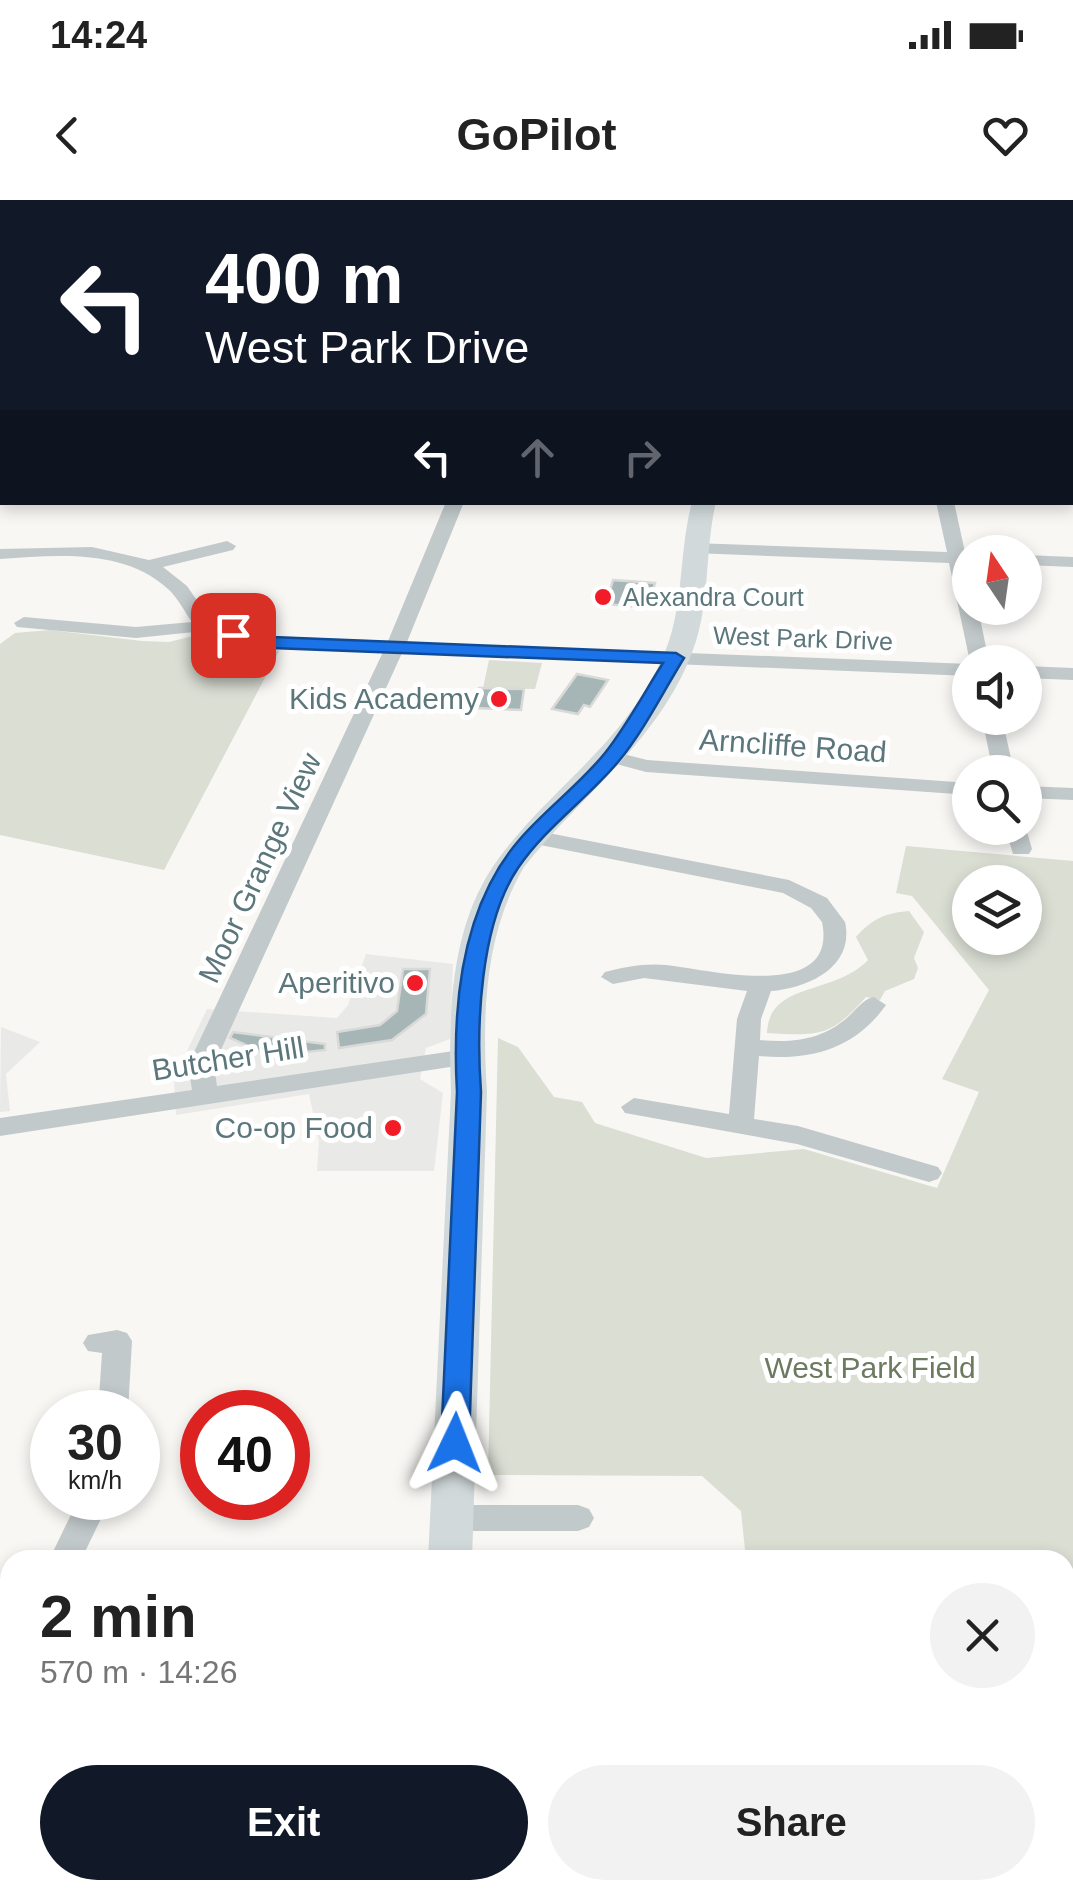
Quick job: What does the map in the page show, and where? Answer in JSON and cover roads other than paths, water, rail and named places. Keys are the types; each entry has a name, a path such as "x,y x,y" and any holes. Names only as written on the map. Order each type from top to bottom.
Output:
{"street":[{"name":"Moor Grange View","path":"206,1095 201,1065 395,648 455,505"},
{"path":"450,1550 467,1056 476,958 489,902 508,867 532,838 612,757 676,658 686,633 692,548 703,505"},
{"path":"946,505 956,535"},
{"path":"149,568 170,558 227,546"},
{"path":"692,548 952,558"},
{"path":"0,554 82,552 149,568 177,586 204,625 168,634 134,635 24,623"},
{"path":"1042,561 1073,562"},
{"name":"West Park Drive","path":"204,625 272,642 952,669"},
{"path":"1042,673 1073,674"},
{"name":"Arncliffe Road","path":"612,757 646,766 952,788"},
{"path":"1042,793 1073,794"},
{"path":"532,838 789,886 820,903 836,930 826,960 810,975 761,985 645,971 613,977"},
{"path":"741,1125 749,1019 761,985"},
{"path":"748,1047 787,1052 830,1044 853,1030 874,1005"},
{"name":"Butcher Hill","path":"0,1127 467,1056"},
{"path":"634,1107 798,1135 929,1173"},
{"path":"98,1343 116,1341 114,1390"},
{"path":"452,1518 578,1518"},
{"path":"70,1550 84,1520"}],"place":[{"name":"Alexandra Court","path":"603,597"},
{"name":"Kids Academy","path":"499,699"},
{"name":"Aperitivo","path":"415,983"},
{"name":"Co-op Food","path":"393,1128"}],"park label":[{"name":"West Park Field","path":"870,1368"}]}
